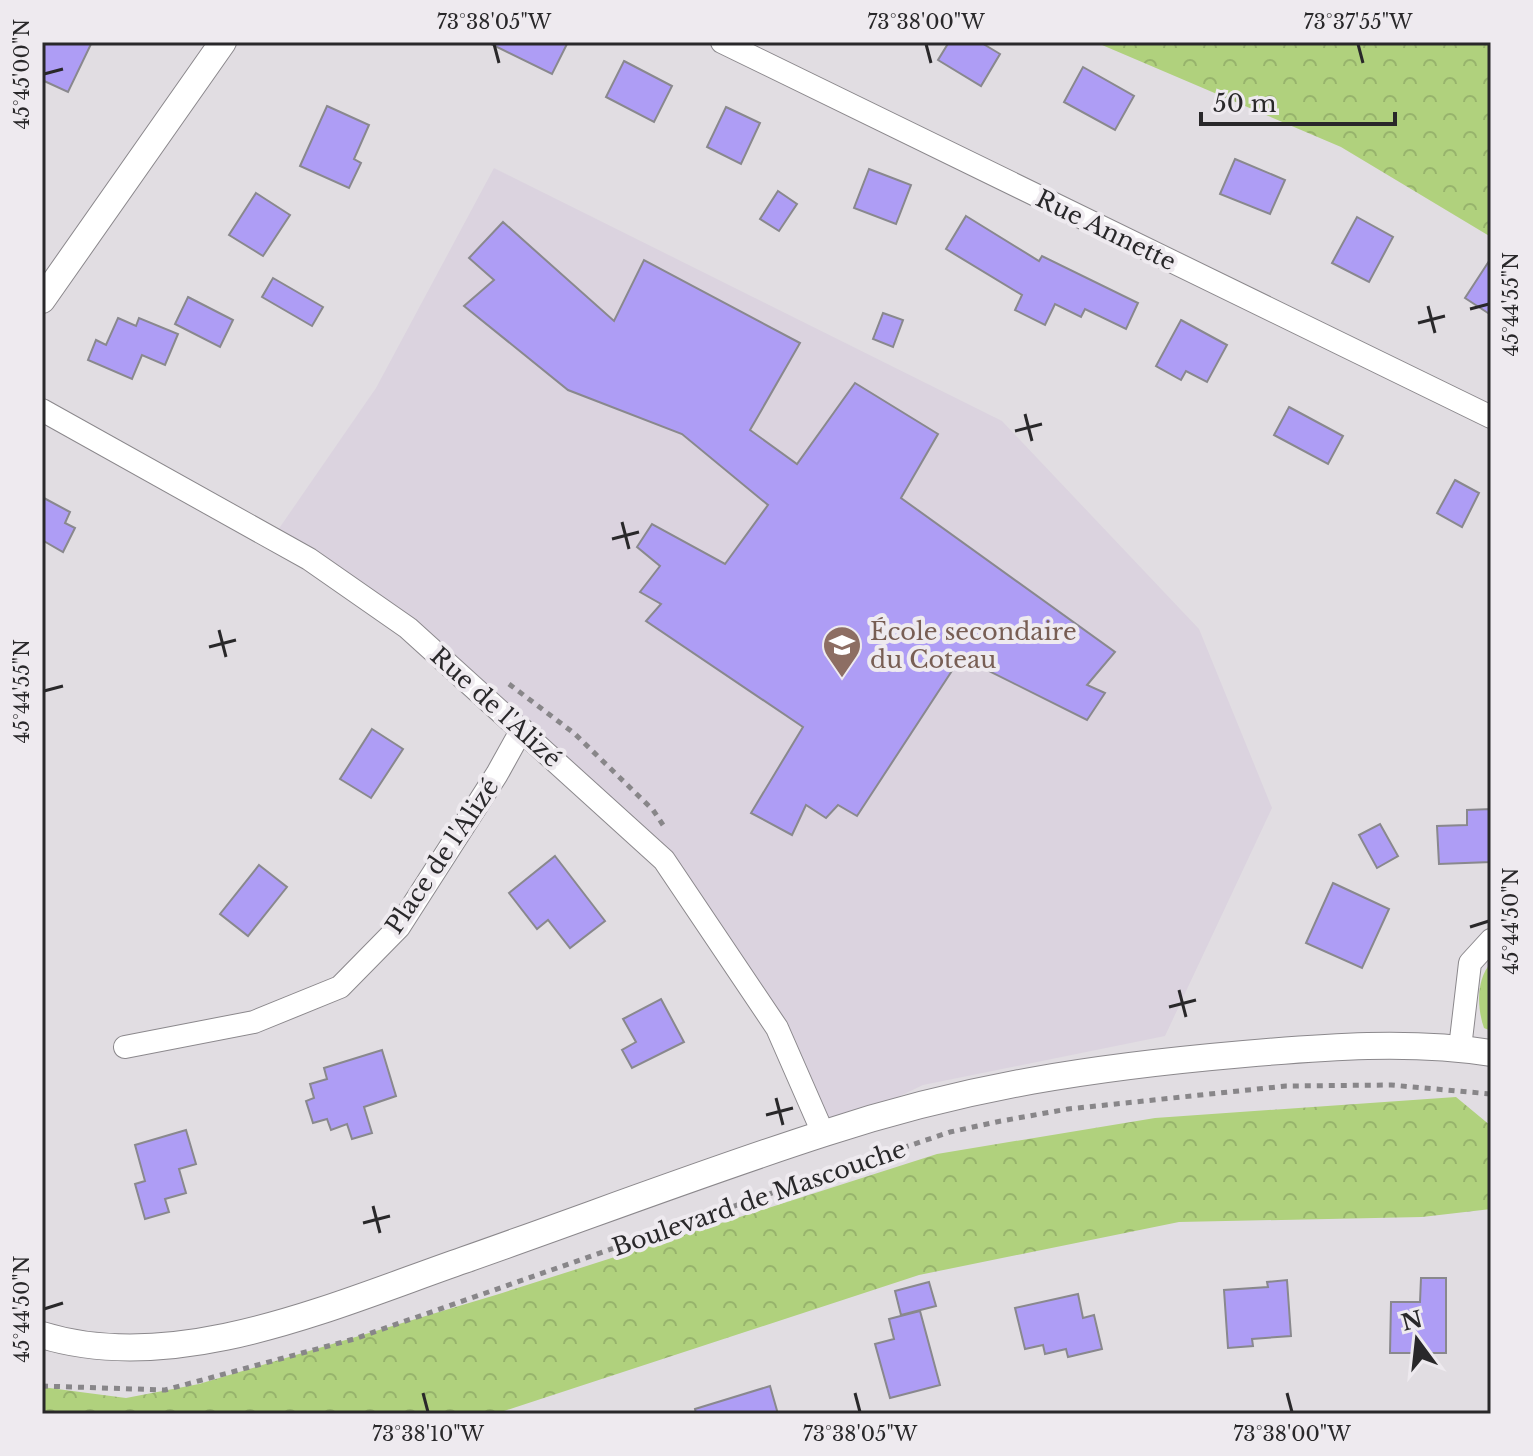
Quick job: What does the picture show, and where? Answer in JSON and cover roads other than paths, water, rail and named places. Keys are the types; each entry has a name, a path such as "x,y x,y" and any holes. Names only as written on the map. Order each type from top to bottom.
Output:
{"street":[{"path":"42,300 223,42"},
{"name":"Rue Annette","path":"722,42 1491,417"},
{"name":"Rue de l'Alizé","path":"42,410 324,568 408,628 664,860 777,1028 823,1133"},
{"name":"Place de l'Alizé","path":"125,1047 254,1022 340,987 399,927 497,774 522,729"},
{"path":"1460,1048 1470,963 1491,940"},
{"name":"Boulevard de Mascouche","path":"42,1335 113,1347 171,1346 294,1319 823,1133 965,1092 1058,1074 1304,1048 1460,1048 1491,1053"}],"place":[{"name":"École secondaire du Coteau","path":"842,679"}]}
